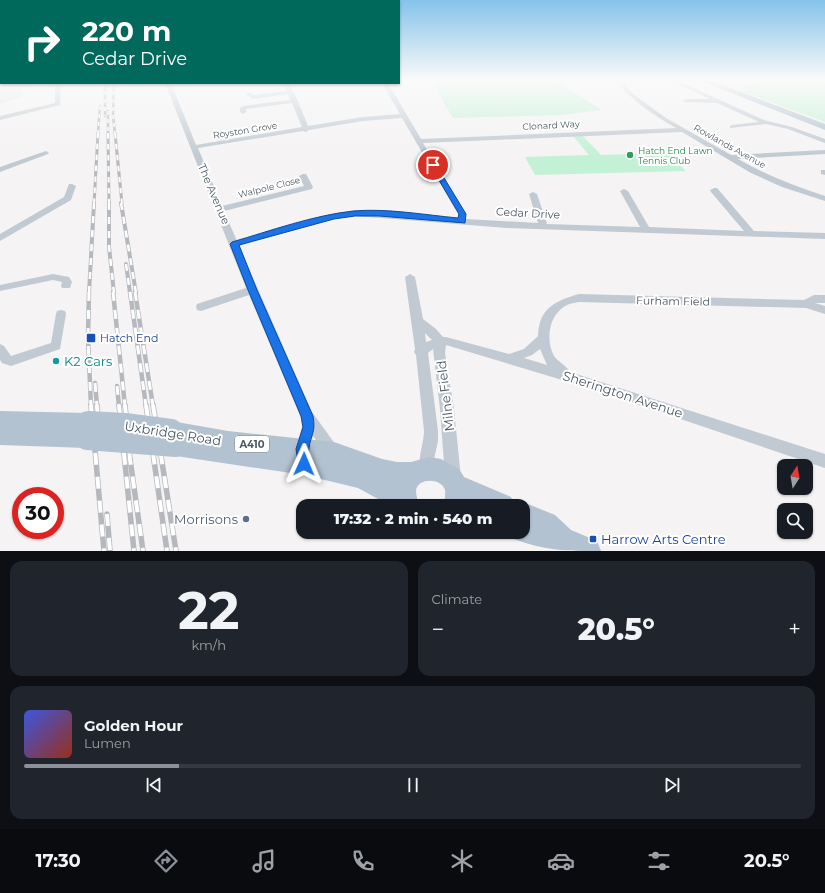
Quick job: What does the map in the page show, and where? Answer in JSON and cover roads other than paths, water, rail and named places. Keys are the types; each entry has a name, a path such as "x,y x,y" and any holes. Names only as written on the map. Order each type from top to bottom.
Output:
{"main road":[{"path":"767,105 825,127"},
{"name":"Uxbridge Road","path":"0,421 55,429 173,438 303,456 362,478 399,499"},
{"name":"Uxbridge Road","path":"0,436 55,429"},
{"name":"Uxbridge Road","path":"303,456 334,453 382,471 397,474 436,468 444,472 456,491 481,499"},
{"name":"Uxbridge Road","path":"404,499 404,485 409,477 419,471"},
{"path":"530,518 546,524 562,539"},
{"path":"530,532 542,536 562,539 587,551"}],"street":[{"path":"0,118 57,105"},
{"name":"The Avenue","path":"177,105 252,290 307,416 334,453"},
{"path":"243,112 243,108 267,105"},
{"path":"296,105 306,130"},
{"path":"398,105 462,214 462,221"},
{"name":"Rowlands Avenue","path":"645,105 683,130 754,171 785,185 825,199"},
{"path":"727,105 762,121 790,128 823,142"},
{"name":"Royston Grove","path":"194,147 363,120 404,116"},
{"path":"732,127 763,123 762,121"},
{"name":"Clonard Way","path":"419,141 683,130"},
{"path":"730,157 825,152"},
{"path":"0,170 46,153"},
{"name":"Walpole Close","path":"220,210 309,187 303,176"},
{"path":"0,238 68,198 72,186"},
{"path":"714,190 750,232"},
{"path":"624,191 646,229"},
{"path":"534,194 544,226"},
{"name":"Cedar Drive","path":"234,244 333,216 355,213 544,226 750,232 825,236"},
{"path":"0,288 53,277 65,279 67,282 66,286"},
{"name":"Milne Field","path":"410,277 418,322 420,352 431,431 431,441 419,471"},
{"path":"201,307 252,290"},
{"name":"Furham Field","path":"565,374 552,362 547,352 544,338 547,317 561,304 579,298 806,304 825,310"},
{"path":"806,304 814,299 825,299"},
{"path":"0,348 6,360 11,361 56,346 60,314"},
{"path":"418,322 432,332 440,342 420,352"},
{"path":"510,358 528,352 544,338"},
{"name":"Sherington Avenue","path":"440,342 446,341 565,374 825,461"},
{"name":"Milne Field","path":"440,342 439,353 456,491"},
{"name":"The Avenue","path":"303,456 309,427 307,416"}],"railway":[{"path":"105,105 105,116"},
{"path":"113,105 115,134"},
{"path":"98,134 100,106"},
{"path":"108,111 108,133"},
{"path":"94,204 98,133"},
{"path":"108,133 109,204"},
{"path":"115,133 122,204"},
{"path":"89,293 94,203"},
{"path":"121,203 136,293"},
{"path":"109,204 109,247 114,293"},
{"path":"126,264 130,293"},
{"path":"89,292 88,338 91,406"},
{"path":"113,292 125,406"},
{"path":"130,292 146,406"},
{"path":"135,292 153,406"},
{"path":"95,383 97,406"},
{"path":"117,386 119,406"},
{"path":"91,405 104,551"},
{"path":"97,405 99,441"},
{"path":"119,405 134,551"},
{"path":"125,405 130,459 143,551"},
{"path":"146,405 167,551"},
{"path":"153,405 176,551"},
{"path":"107,514 110,551"}],"place":[{"name":"Hatch End Lawn Tennis Club","path":"630,155"},
{"name":"Hatch End","path":"91,338"},
{"name":"K2 Cars","path":"56,361"},
{"name":"Morrisons","path":"246,519"},
{"name":"Harrow Arts Centre","path":"593,539"}]}
